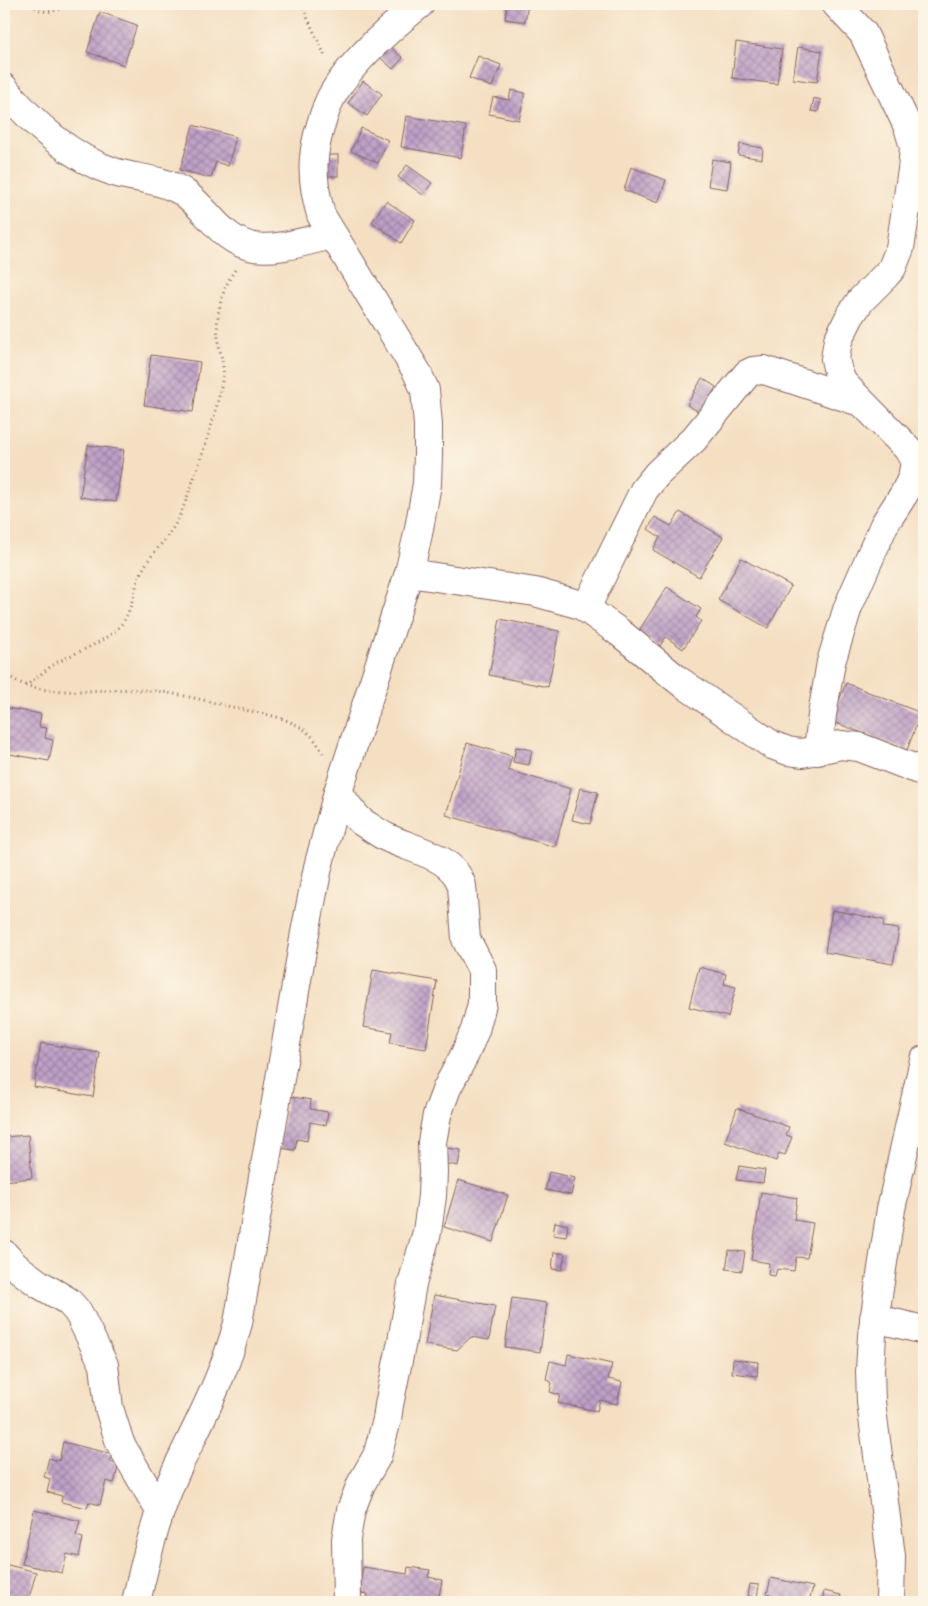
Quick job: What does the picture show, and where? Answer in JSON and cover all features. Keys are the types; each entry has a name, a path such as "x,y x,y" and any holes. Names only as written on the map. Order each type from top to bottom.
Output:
{"street":[{"path":"136,1602 160,1512 176,1472 222,1373 238,1324 318,867 338,792 409,573 427,484 428,425 425,390 417,372 321,215 316,198 314,157 323,117 333,93 373,46 402,18 420,4"},
{"path":"818,750 831,662 848,607 884,525 912,478 914,466 913,457 908,449 843,383 835,359 838,340 850,316 861,300 892,268 900,248 914,147 908,128 863,32 836,4"},
{"path":"4,88 23,110 61,143 88,161 113,172 168,185 182,192 194,201 222,231 237,240 254,247 275,247 332,235"},
{"path":"586,608 644,490 694,439 747,374 753,371 764,370 860,402"},
{"path":"409,573 535,592 575,602 586,608 678,680 772,745 796,752 841,745 859,747 924,772"},
{"path":"338,792 360,821 385,836 435,857 453,869 460,879 462,886 466,938 482,970 483,984 482,1004 474,1030 465,1054 447,1088 437,1115 432,1142 432,1196 427,1232 412,1284 386,1428 377,1456 361,1484 351,1510 346,1539 347,1602"},
{"path":"890,1602 891,1556 871,1402 872,1335 891,1210 924,1060"},
{"path":"4,1254 15,1266 39,1284 68,1301 78,1312 104,1365 109,1408 120,1443 160,1512"},
{"path":"874,1318 924,1330"}],"path":[{"path":"31,4 45,12 51,12 73,4"},
{"path":"301,4 325,56 333,93"},
{"path":"25,686 55,664 120,628 128,613 134,589 142,571 175,525 184,508 218,401 223,372 217,328 222,298 231,276 254,247"},
{"path":"4,672 25,686 61,691 140,690 178,695 289,721 310,734 317,743 325,756 338,792"},
{"path":"4,682 9,677"}],"building":[{"path":"507,4 528,4 525,22 505,19"},
{"path":"100,12 137,25 124,65 87,52"},
{"path":"385,42 403,58 393,69 375,53"},
{"path":"736,42 782,49 777,84 732,78"},
{"path":"798,47 822,51 817,82 793,79"},
{"path":"478,56 501,65 492,87 469,78"},
{"path":"363,81 382,94 367,116 348,103"},
{"path":"511,90 525,93 519,120 489,114 493,97 509,100"},
{"path":"814,98 821,100 818,112 811,111"},
{"path":"406,116 466,126 461,158 401,147"},
{"path":"193,125 236,137 228,166 216,162 211,178 180,170"},
{"path":"361,128 388,140 378,163 351,151"},
{"path":"740,144 763,148 762,159 738,155"},
{"path":"327,155 338,155 338,176 327,176"},
{"path":"712,159 731,162 727,189 708,186"},
{"path":"407,165 432,183 423,195 398,177"},
{"path":"631,167 666,180 658,203 624,190"},
{"path":"386,201 415,220 401,243 372,222"},
{"path":"151,355 200,362 193,412 144,405"},
{"path":"702,378 716,387 701,413 687,405"},
{"path":"88,445 124,450 116,502 80,497"},
{"path":"680,512 723,537 699,577 653,550 660,537 648,529 655,517 671,526"},
{"path":"741,558 791,586 768,628 718,600"},
{"path":"667,587 701,609 696,617 701,621 683,649 666,637 660,646 638,632"},
{"path":"500,619 559,631 548,687 489,675"},
{"path":"846,683 921,713 907,750 831,721"},
{"path":"7,708 41,714 39,727 47,728 45,738 53,740 49,761 4,753 4,725"},
{"path":"467,743 512,756 508,770 571,789 555,847 446,815"},
{"path":"516,747 532,750 529,765 513,762"},
{"path":"580,788 598,792 590,824 572,820"},
{"path":"832,910 884,920 883,927 899,929 893,964 825,952"},
{"path":"699,967 726,974 724,984 736,987 728,1017 689,1007"},
{"path":"373,970 437,981 426,1049 390,1043 392,1032 363,1027"},
{"path":"41,1043 100,1053 93,1097 34,1087"},
{"path":"287,1096 311,1100 310,1109 328,1112 326,1125 310,1122 307,1141 297,1139 295,1150 279,1148"},
{"path":"737,1108 789,1127 786,1135 792,1137 785,1155 779,1153 776,1161 725,1142"},
{"path":"28,1135 32,1178 4,1181 4,1137"},
{"path":"446,1148 461,1150 458,1166 443,1163"},
{"path":"739,1166 765,1170 763,1183 736,1180"},
{"path":"549,1172 575,1178 571,1195 545,1190"},
{"path":"458,1180 508,1195 493,1242 444,1227"},
{"path":"761,1192 797,1198 794,1220 813,1223 807,1258 796,1257 794,1271 777,1269 775,1276 768,1275 769,1263 751,1260"},
{"path":"555,1222 568,1225 566,1237 553,1235"},
{"path":"729,1250 745,1252 742,1271 726,1269"},
{"path":"554,1252 565,1254 562,1270 552,1269"},
{"path":"434,1295 495,1306 489,1340 471,1337 457,1350 425,1345"},
{"path":"512,1298 547,1303 540,1352 505,1347"},
{"path":"568,1354 612,1364 608,1379 622,1382 617,1404 600,1400 597,1411 558,1403 560,1395 550,1392 552,1383 546,1379 550,1361 566,1365"},
{"path":"733,1359 758,1362 757,1376 732,1373"},
{"path":"63,1442 112,1454 110,1461 119,1464 114,1483 106,1481 100,1505 89,1502 87,1508 61,1502 62,1496 47,1492 50,1479 44,1477 49,1458 59,1461"},
{"path":"34,1510 80,1521 76,1536 83,1538 79,1557 67,1554 62,1573 22,1564"},
{"path":"4,1564 36,1572 28,1602 4,1602"},
{"path":"363,1567 407,1574 408,1567 430,1570 428,1577 442,1580 438,1602 367,1602 368,1594 359,1593"},
{"path":"771,1578 813,1587 809,1602 769,1602 770,1595 767,1594"},
{"path":"750,1584 759,1585 757,1598 748,1596"},
{"path":"824,1591 841,1595 839,1602 822,1602"}]}
